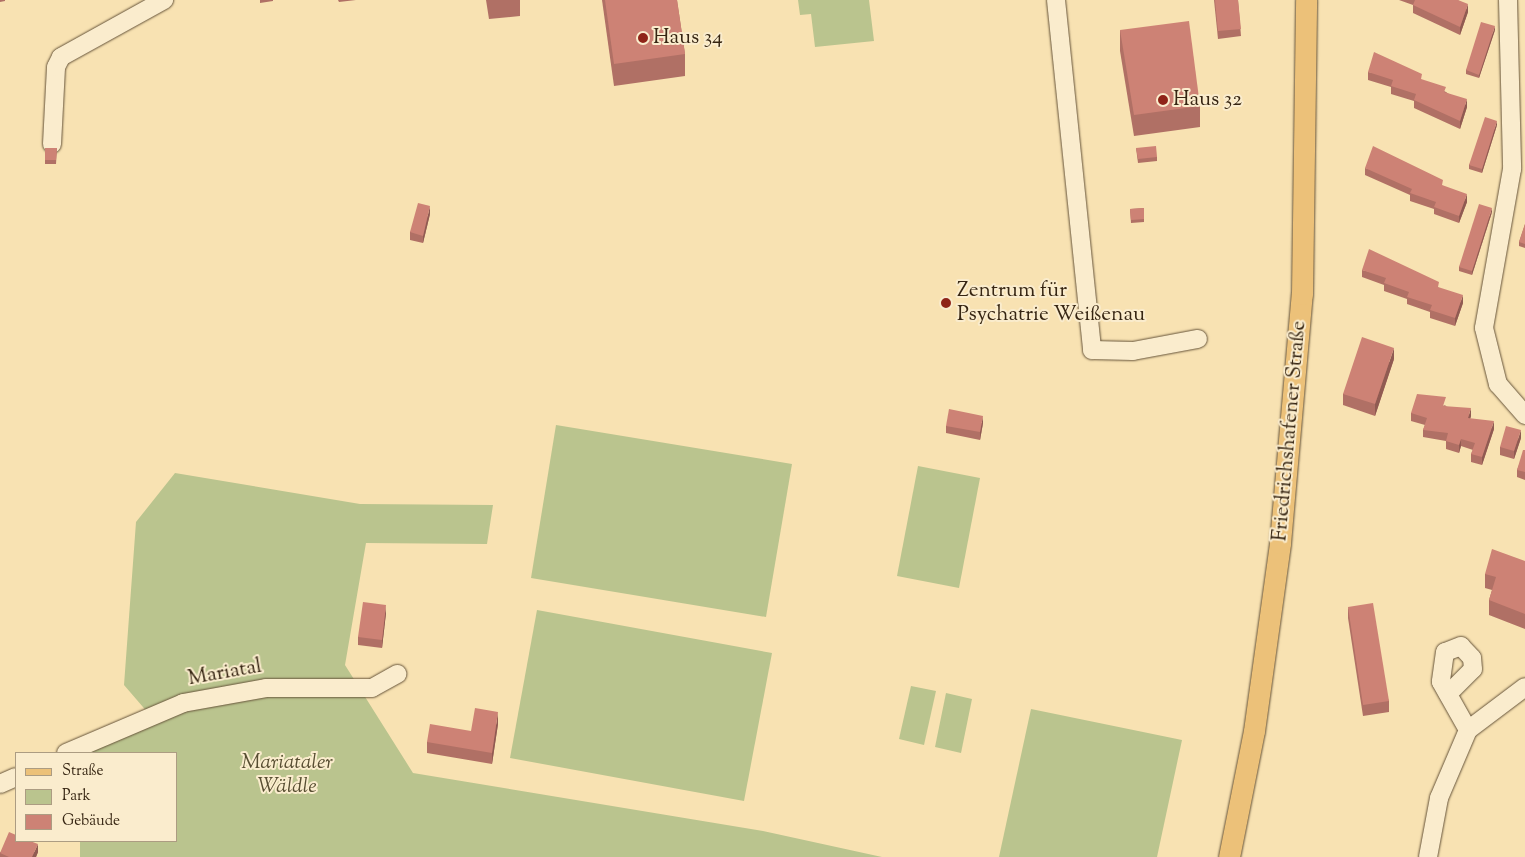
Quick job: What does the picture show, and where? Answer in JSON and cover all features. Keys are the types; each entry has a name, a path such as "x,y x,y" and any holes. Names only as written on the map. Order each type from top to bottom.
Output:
{"main road":[{"name":"Friedrichshafener Straße","path":"1229,857 1254,731 1280,543 1302,294 1306,0"}],"street":[{"path":"52,144 56,67 61,57 164,0"},
{"path":"1056,0 1092,350 1133,351 1198,339"},
{"path":"1508,0 1518,168 1484,328 1498,384 1525,415"},
{"name":"Mariatal","path":"68,752 183,702 266,688 372,688 397,674"},
{"path":"1428,857 1439,798 1468,730 1525,687"},
{"path":"1448,694 1468,730"},
{"path":"0,784 15,777"}],"green space":[{"path":"798,0 869,0 874,41 815,47 811,14 800,15"},
{"path":"556,425 792,464 766,617 531,578"},
{"path":"918,466 980,478 959,588 897,576"},
{"name":"Mariataler Wäldle","path":"175,473 360,504 493,505 487,544 366,543 345,665 413,773 763,831 882,857 80,857 80,842 178,842 178,752 68,752 149,714 124,685 136,522"},
{"path":"537,610 772,653 744,801 510,758"},
{"path":"911,686 936,691 924,745 899,739"},
{"path":"946,693 972,699 961,753 935,747"},
{"path":"1031,709 1182,740 1157,857 999,857"}],"building":[{"name":"Haus 34","path":"605,0 677,0 685,54 614,64"},
{"path":"1215,0 1238,0 1241,29 1218,31"},
{"path":"1415,0 1458,0 1468,4 1460,27 1413,5"},
{"name":"Haus 32","path":"1189,21 1200,106 1134,115 1120,30"},
{"path":"1481,22 1495,26 1479,75 1466,70"},
{"path":"1374,52 1422,74 1421,79 1446,87 1444,92 1467,99 1460,121 1414,100 1416,94 1391,86 1393,80 1368,72"},
{"path":"1485,117 1497,121 1482,169 1469,165"},
{"path":"1156,146 1157,157 1138,159 1136,148"},
{"path":"1373,146 1443,180 1442,185 1467,194 1459,216 1434,207 1436,202 1410,193 1412,189 1365,168"},
{"path":"45,148 57,148 56,160 45,160"},
{"path":"418,203 430,206 423,236 410,232"},
{"path":"1479,204 1492,208 1472,271 1459,267"},
{"path":"1144,208 1144,219 1131,220 1130,209"},
{"path":"1525,224 1525,244 1519,242"},
{"path":"1369,249 1439,282 1438,287 1463,295 1455,318 1430,310 1432,305 1407,297 1409,292 1384,283 1386,278 1362,270"},
{"path":"1362,337 1394,348 1375,404 1343,394"},
{"path":"1417,394 1446,397 1443,406 1471,408 1468,418 1494,421 1482,457 1471,454 1475,443 1461,439 1459,445 1446,441 1448,433 1423,430 1427,418 1411,413"},
{"path":"949,409 983,416 980,432 946,426"},
{"path":"1506,426 1521,430 1514,451 1500,447"},
{"path":"1523,450 1525,450 1525,472 1517,470"},
{"path":"1492,549 1525,561 1525,614 1489,600 1496,577 1485,574"},
{"path":"363,602 386,605 382,640 358,637"},
{"path":"1373,603 1389,701 1363,705 1348,607"},
{"path":"475,708 498,712 492,753 427,742 430,724 471,731"},
{"path":"9,832 15,835 15,842 33,842 38,844 32,857 9,857 0,853"}],"place":[{"name":"Haus 34","path":"643,38"},
{"name":"Haus 32","path":"1163,100"},
{"name":"Zentrum für Psychatrie Weißenau","path":"946,303"}]}
